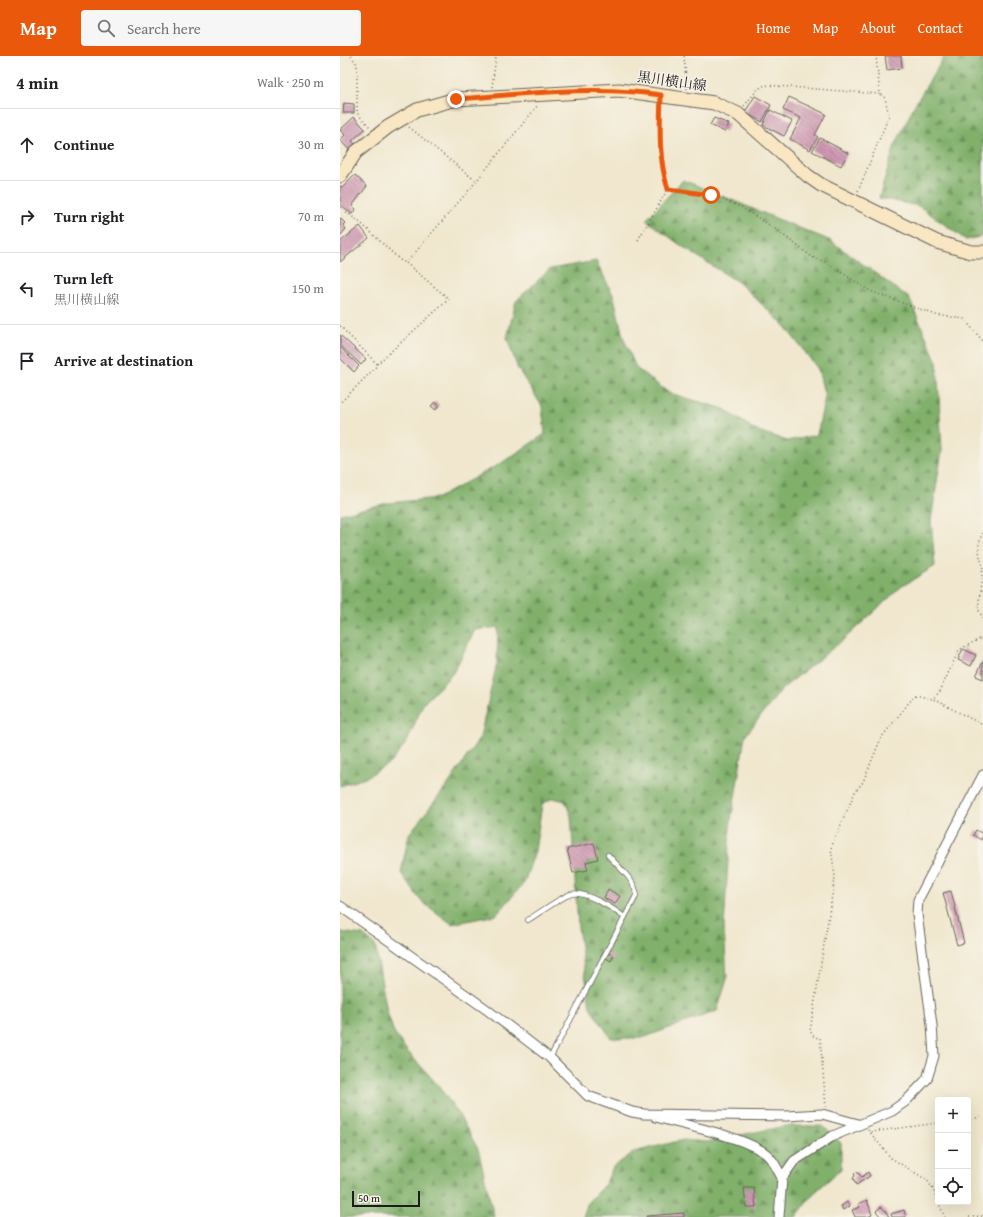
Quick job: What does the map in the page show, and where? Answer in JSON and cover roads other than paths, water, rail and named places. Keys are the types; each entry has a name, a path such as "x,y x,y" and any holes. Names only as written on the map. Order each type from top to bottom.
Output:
{"main road":[{"name":"黒川横山線","path":"340,176 356,152 377,135 403,117 443,102 548,93 619,90 661,95 719,105 738,114 808,176 853,202 937,242 971,252 983,252"}],"street":[{"path":"779,1217 782,1178 794,1161 833,1136 892,1110 906,1101 927,1079 934,1056 932,1025 917,914 918,900 983,775"},
{"path":"340,906 480,1005 550,1058 588,1096 632,1112 644,1114 742,1142 763,1151 772,1160 782,1178"},
{"path":"644,1114 786,1116 822,1114 858,1124"}],"lane":[{"path":"550,1058 636,896 636,890 608,855"},
{"path":"528,920 571,894 580,894 612,908 624,917"}]}
